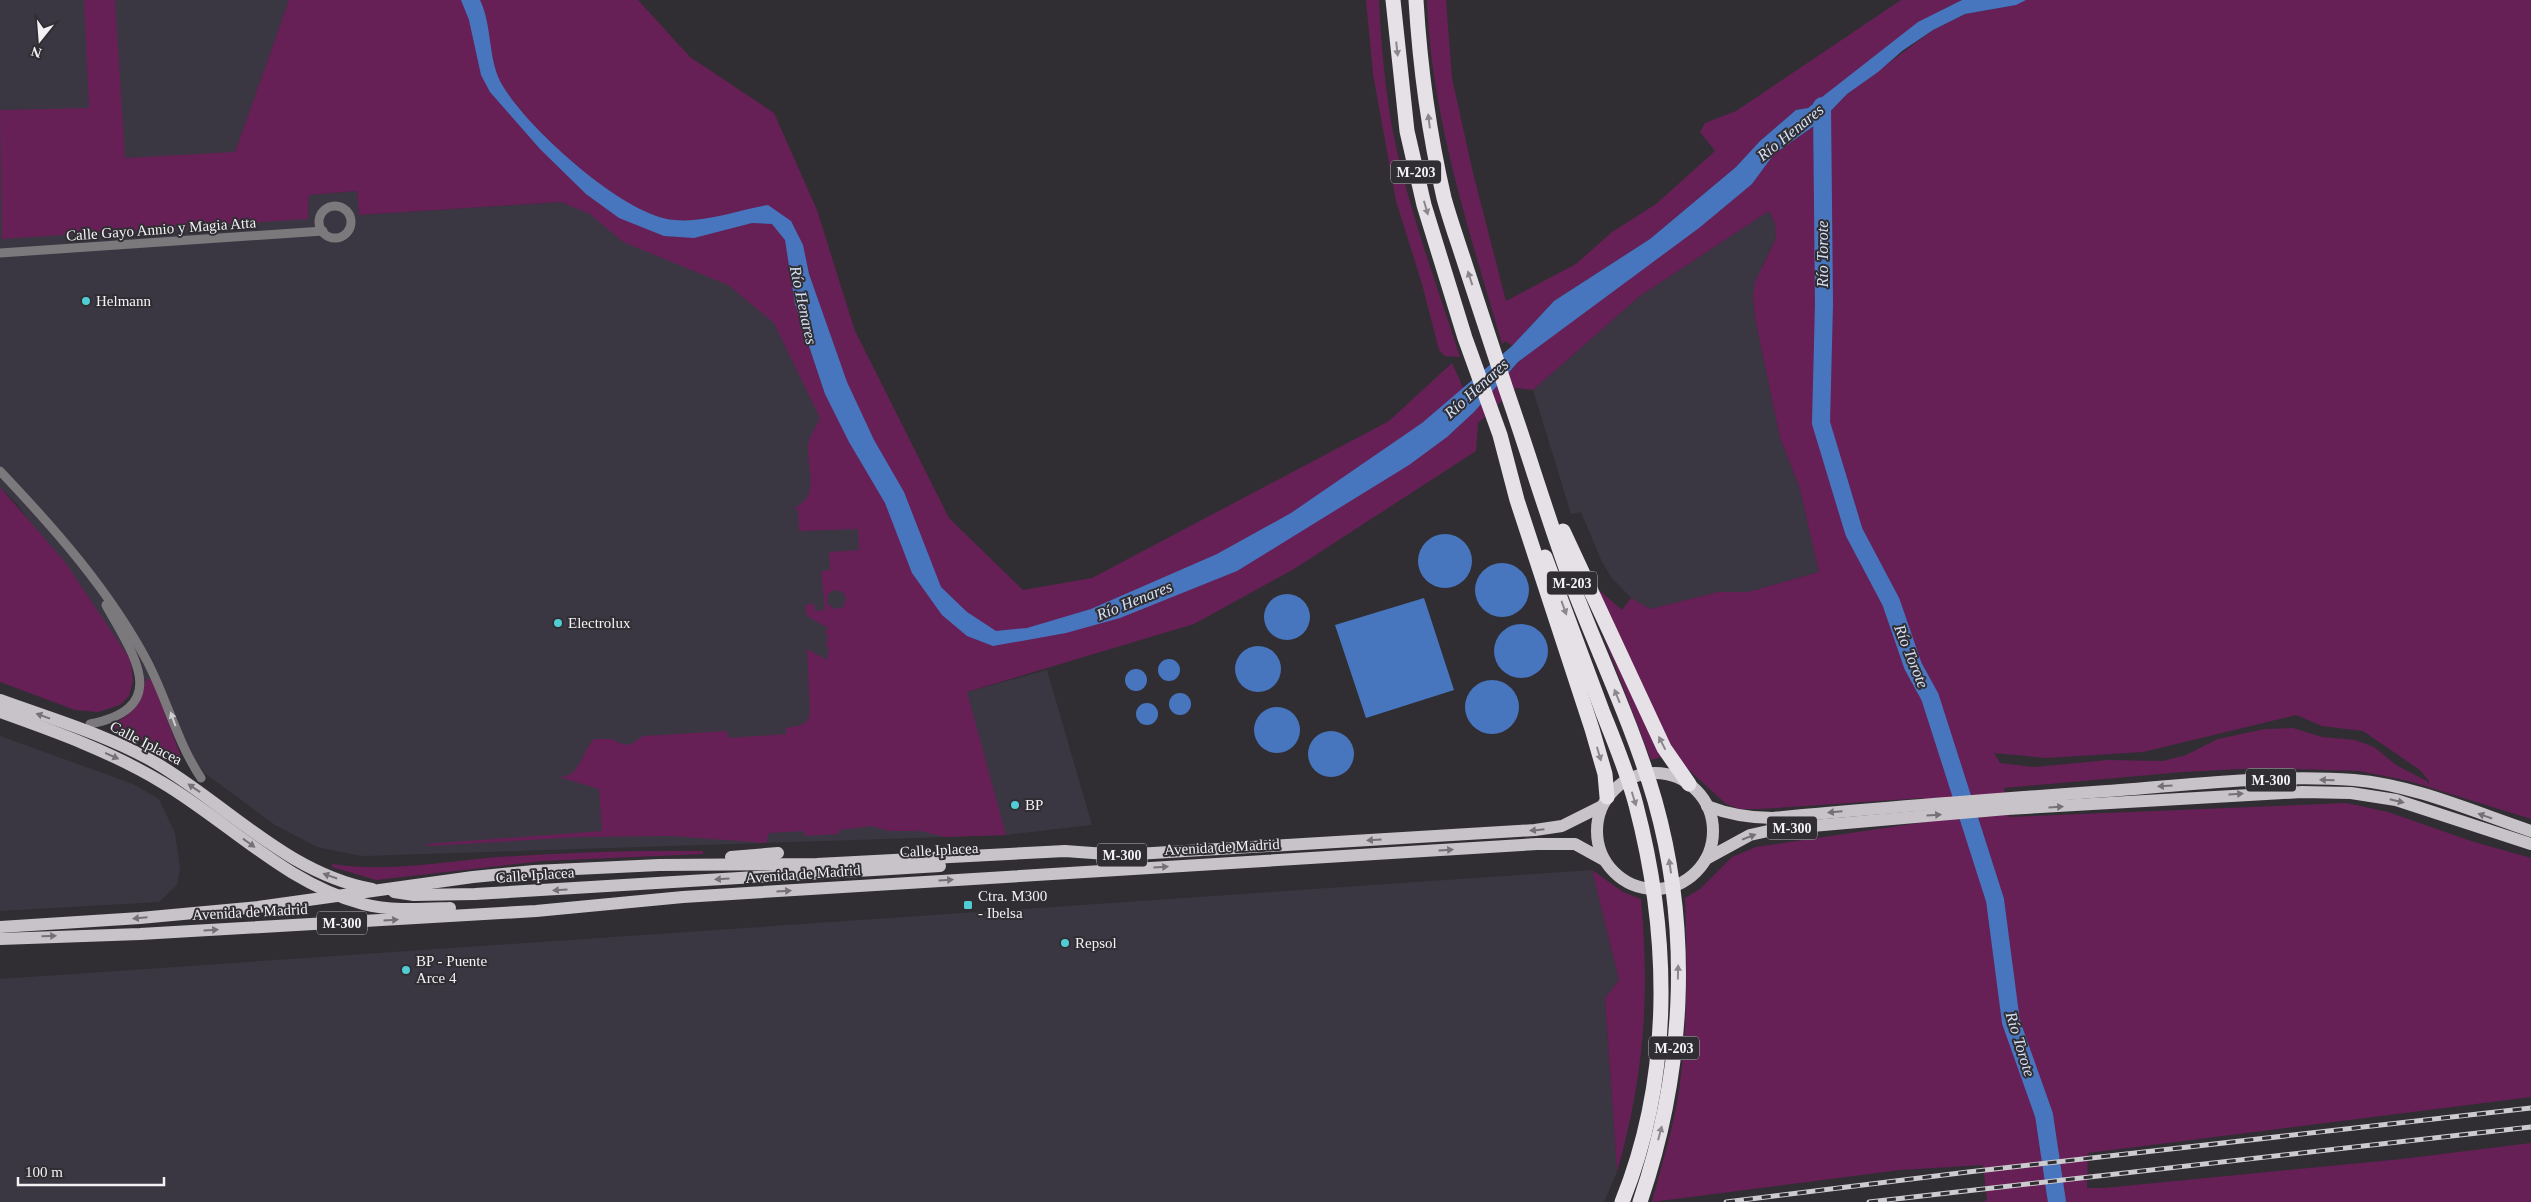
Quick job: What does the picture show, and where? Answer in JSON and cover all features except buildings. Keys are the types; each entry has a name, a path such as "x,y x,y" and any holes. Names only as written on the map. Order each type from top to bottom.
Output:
{"highway":[{"name":"M-203","path":"1393,0 1407,131 1424,205 1465,338 1636,803 1649,860 1657,915 1662,1008 1657,1065 1647,1120 1628,1177"},
{"name":"M-203","path":"1416,0 1418,42 1432,140 1445,201 1525,445 1540,497 1635,742 1654,800 1669,858 1676,914 1678,1008 1673,1071 1663,1125 1640,1202"},
{"name":"M-203","path":"1502,441 1516,500 1595,738 1605,774 1604,801"},
{"path":"1525,445 1583,578 1660,739 1689,784"},
{"path":"1613,1202 1628,1177"},
{"path":"1622,1202 1628,1177"}],"main road":[{"name":"Calle Iplacea","path":"0,700 87,732 154,762 283,852 320,872 369,889 414,895 475,894 1120,855"},
{"name":"Calle Iplacea","path":"0,712 68,737 132,765 179,793 276,863 316,886 364,904 412,909 683,898"},
{"name":"M-300","path":"1652,773 1670,775 1689,784 1699,793 1707,806 1712,823 1713,838 1706,859 1694,874 1686,880 1678,885 1660,889 1644,889 1631,885 1616,876 1599,850 1596,829 1604,801 1630,778 1652,773"},
{"name":"M-300","path":"1707,806 1728,814 1748,818 1884,813 2236,780 2355,780 2406,790 2531,831"},
{"name":"M-300","path":"2006,803 2302,792 2351,794 2396,800 2531,844"},
{"name":"Avenida de Madrid","path":"0,927 140,918 258,907 472,877 659,865 817,864 1065,851 1120,855 1535,830 1562,826 1604,801"},
{"name":"M-300","path":"1706,859 1750,835 1777,829 1884,813"},
{"name":"Avenida de Madrid","path":"0,939 140,934 536,912 683,898 1537,844 1575,844 1604,860"},
{"path":"659,865 778,853"}],"street":[{"name":"Calle Gayo Annio y Magia Atta","path":"0,254 323,232"},
{"path":"0,471 59,532 122,618 146,660 166,701 186,756 201,778"},
{"path":"87,572 138,662 139,672 139,687 134,702 123,713 106,721 90,724"}],"shaded area":[{"path":"0,0 289,0 235,152 308,219 309,195 357,191 359,215 561,202 598,216 766,298 967,692 1047,670 1092,825 1006,835 361,856 317,847 275,825 203,772 18,505 0,487"},
{"path":"84,0 115,0 125,158 235,152 289,0 638,0 690,57 774,113 817,210 855,331 949,518 1023,590 1092,578 1389,421 1452,363 1474,412 1518,362 1752,184 1774,154 1821,121 1847,94 1933,30 1965,14 2015,5 2026,0 2531,0 2531,819 2409,781 2360,771 2261,768 2183,772 2004,788 2009,817 2346,803 2388,812 2471,841 2531,858 2531,1097 2088,1153 2087,1188 2104,1188 2402,1159 2531,1143 2531,1202 1982,1202 1987,1200 1983,1165 1900,1170 1652,1202 1675,1113 1683,1060 1686,990 1685,898 1700,889 1732,857 1756,847 1925,822 1923,798 1760,809 1740,809 1726,804 1678,760 1651,711 1600,600 1600,591 1622,610 1631,598 1650,609 1718,592 1748,592 1819,572 1799,486 1780,438 1755,318 1753,296 1755,282 1776,238 1775,224 1769,211 1640,296 1533,390 1516,388 1478,423 1476,451 1294,569 1194,624 967,692 1006,835 945,837 921,831 888,831 872,826 839,830 839,834 805,836 804,831 769,833 766,843 671,836 580,837 429,846 425,844 602,831 599,789 559,777 572,773 594,739 612,739 619,743 630,745 643,736 727,731 728,738 786,734 786,728 806,722 810,711 807,649 827,660 829,648 826,646 828,635 825,633 828,628 807,616 805,605 814,604 815,611 825,610 821,571 830,570 829,552 859,550 858,529 799,531 798,509 793,509 802,503 810,490 808,443 820,418 774,323 728,285 623,242 590,214 561,202 359,215 357,191 309,195 308,219 2,239 0,110 89,108","holes":["835,590 843,592 846,598 843,607 834,608 827,602 828,594","2296,715 2322,726 2363,731 2420,770 2429,781 2428,785 2427,781 2396,765 2374,747 2355,740 2322,737 2293,728 2265,729 2218,739 2186,755 2163,761 2108,760 2035,767 2000,763 1994,753 2046,758 2143,752"]},
{"path":"1366,0 1379,0 1386,82 1399,160 1423,245 1460,357 1445,356 1439,350 1422,284 1396,201 1373,74"},
{"path":"1427,0 1446,0 1452,78 1473,173 1506,301 1576,264 1612,232 1656,204 1715,151 1700,132 1705,123 1736,111 1901,0 1962,0 1940,11 1808,108 1796,110 1760,141 1736,167 1650,239 1554,301 1512,346 1506,341 1502,344 1454,174 1436,88"},
{"path":"1769,211 1775,224 1776,238 1763,264 1753,296 1755,318 1780,438 1799,486 1819,572 1748,592 1718,592 1650,609 1631,598 1611,577 1602,562 1581,512 1571,514 1533,390 1640,296"},
{"path":"0,487 65,562 130,659 133,680 129,696 120,705 98,712 75,710 0,682"},
{"path":"1590,601 1665,756 1651,760"},
{"path":"146,679 152,679 183,762 152,744 109,726 124,718 134,709 144,689"},
{"path":"0,736 133,784 159,799 175,833 180,868 177,885 159,902 0,911"},
{"path":"703,851 703,854 542,861 376,880 332,867 332,864 390,867 526,855"},
{"path":"1592,870 1619,980 1605,998 1617,1172 1604,1202 0,1202 0,979"},
{"path":"1592,870 1623,892 1641,899 1645,970 1643,1037 1633,1103 1617,1172 1605,998 1619,980"}],"water":[{"name":"Río Henares","path":"461,0 480,0 484,10 496,71 512,99 552,143 603,186 629,203 653,215 674,220 698,220 768,205 791,221 803,245 809,274 847,382 874,440 904,492 941,587 967,612 996,631 1027,628 1091,609 1217,554 1291,513 1422,423 1512,346 1554,301 1650,239 1736,167 1760,141 1796,110 1808,108 1918,22 1962,0 2026,0 2016,5 1965,14 1933,30 1902,51 1878,72 1847,94 1821,121 1774,154 1752,184 1699,228 1518,362 1474,412 1447,437 1409,465 1237,571 1120,618 1066,633 993,646 967,636 942,615 912,573 885,503 849,442 825,394 795,304 785,240 772,224 752,223 694,238 664,236 619,218 586,194 540,149 490,92 481,75 469,20"},
{"path":"1440,534 1450,534 1464,542 1470,551 1472,561 1470,571 1464,580 1450,588 1440,588 1430,583 1423,576 1418,566 1418,556 1423,546 1430,539"},
{"path":"1497,563 1507,563 1521,571 1527,580 1529,590 1527,600 1521,609 1507,617 1497,617 1487,612 1480,605 1475,595 1475,585 1480,575 1487,568"},
{"path":"1292,594 1304,600 1309,608 1309,626 1304,634 1296,639 1282,640 1270,634 1265,626 1264,612 1270,600 1278,595"},
{"path":"1424,598 1454,690 1366,718 1335,625"},
{"path":"1516,624 1526,624 1540,632 1546,641 1548,651 1546,661 1540,670 1526,678 1516,678 1506,673 1499,666 1494,656 1494,646 1499,636 1506,629"},
{"path":"1263,646 1275,652 1280,660 1280,678 1275,686 1267,691 1253,692 1241,686 1236,678 1235,664 1241,652 1249,647"},
{"path":"1169,659 1177,662 1180,670 1177,678 1169,681 1161,678 1158,670 1161,662"},
{"path":"1136,669 1144,672 1147,680 1144,688 1136,691 1128,688 1125,680 1128,672"},
{"path":"1487,680 1497,680 1511,688 1517,697 1519,707 1517,717 1511,726 1497,734 1487,734 1477,729 1470,722 1465,712 1465,702 1470,692 1477,685"},
{"path":"1180,693 1188,696 1191,704 1188,712 1180,715 1172,712 1169,704 1172,696"},
{"path":"1147,703 1155,706 1158,714 1155,722 1147,725 1139,722 1136,714 1139,706"},
{"path":"1272,707 1282,707 1294,713 1299,721 1299,739 1294,747 1286,752 1272,753 1264,750 1257,743 1254,735 1254,725 1257,717 1264,710"},
{"path":"1336,731 1348,737 1353,745 1353,763 1348,771 1340,776 1326,777 1314,771 1309,763 1308,749 1314,737 1322,732"}],"waterway":[{"name":"Río Torote","path":"1822,106 1824,304 1821,423 1854,532 1891,602 1913,666 1930,697 1995,900 2011,1022 2044,1115 2057,1202"}],"railway":[{"path":"1726,1202 1968,1172 2531,1108"},
{"path":"1869,1202 2531,1127"}],"place":[{"name":"Helmann","path":"86,301"},
{"name":"Electrolux","path":"558,623"},
{"name":"BP","path":"1015,805"},
{"name":"Ctra. M300 - Ibelsa","path":"968,905"},
{"name":"Repsol","path":"1065,943"},
{"name":"BP - Puente Arce 4","path":"406,970"}]}
